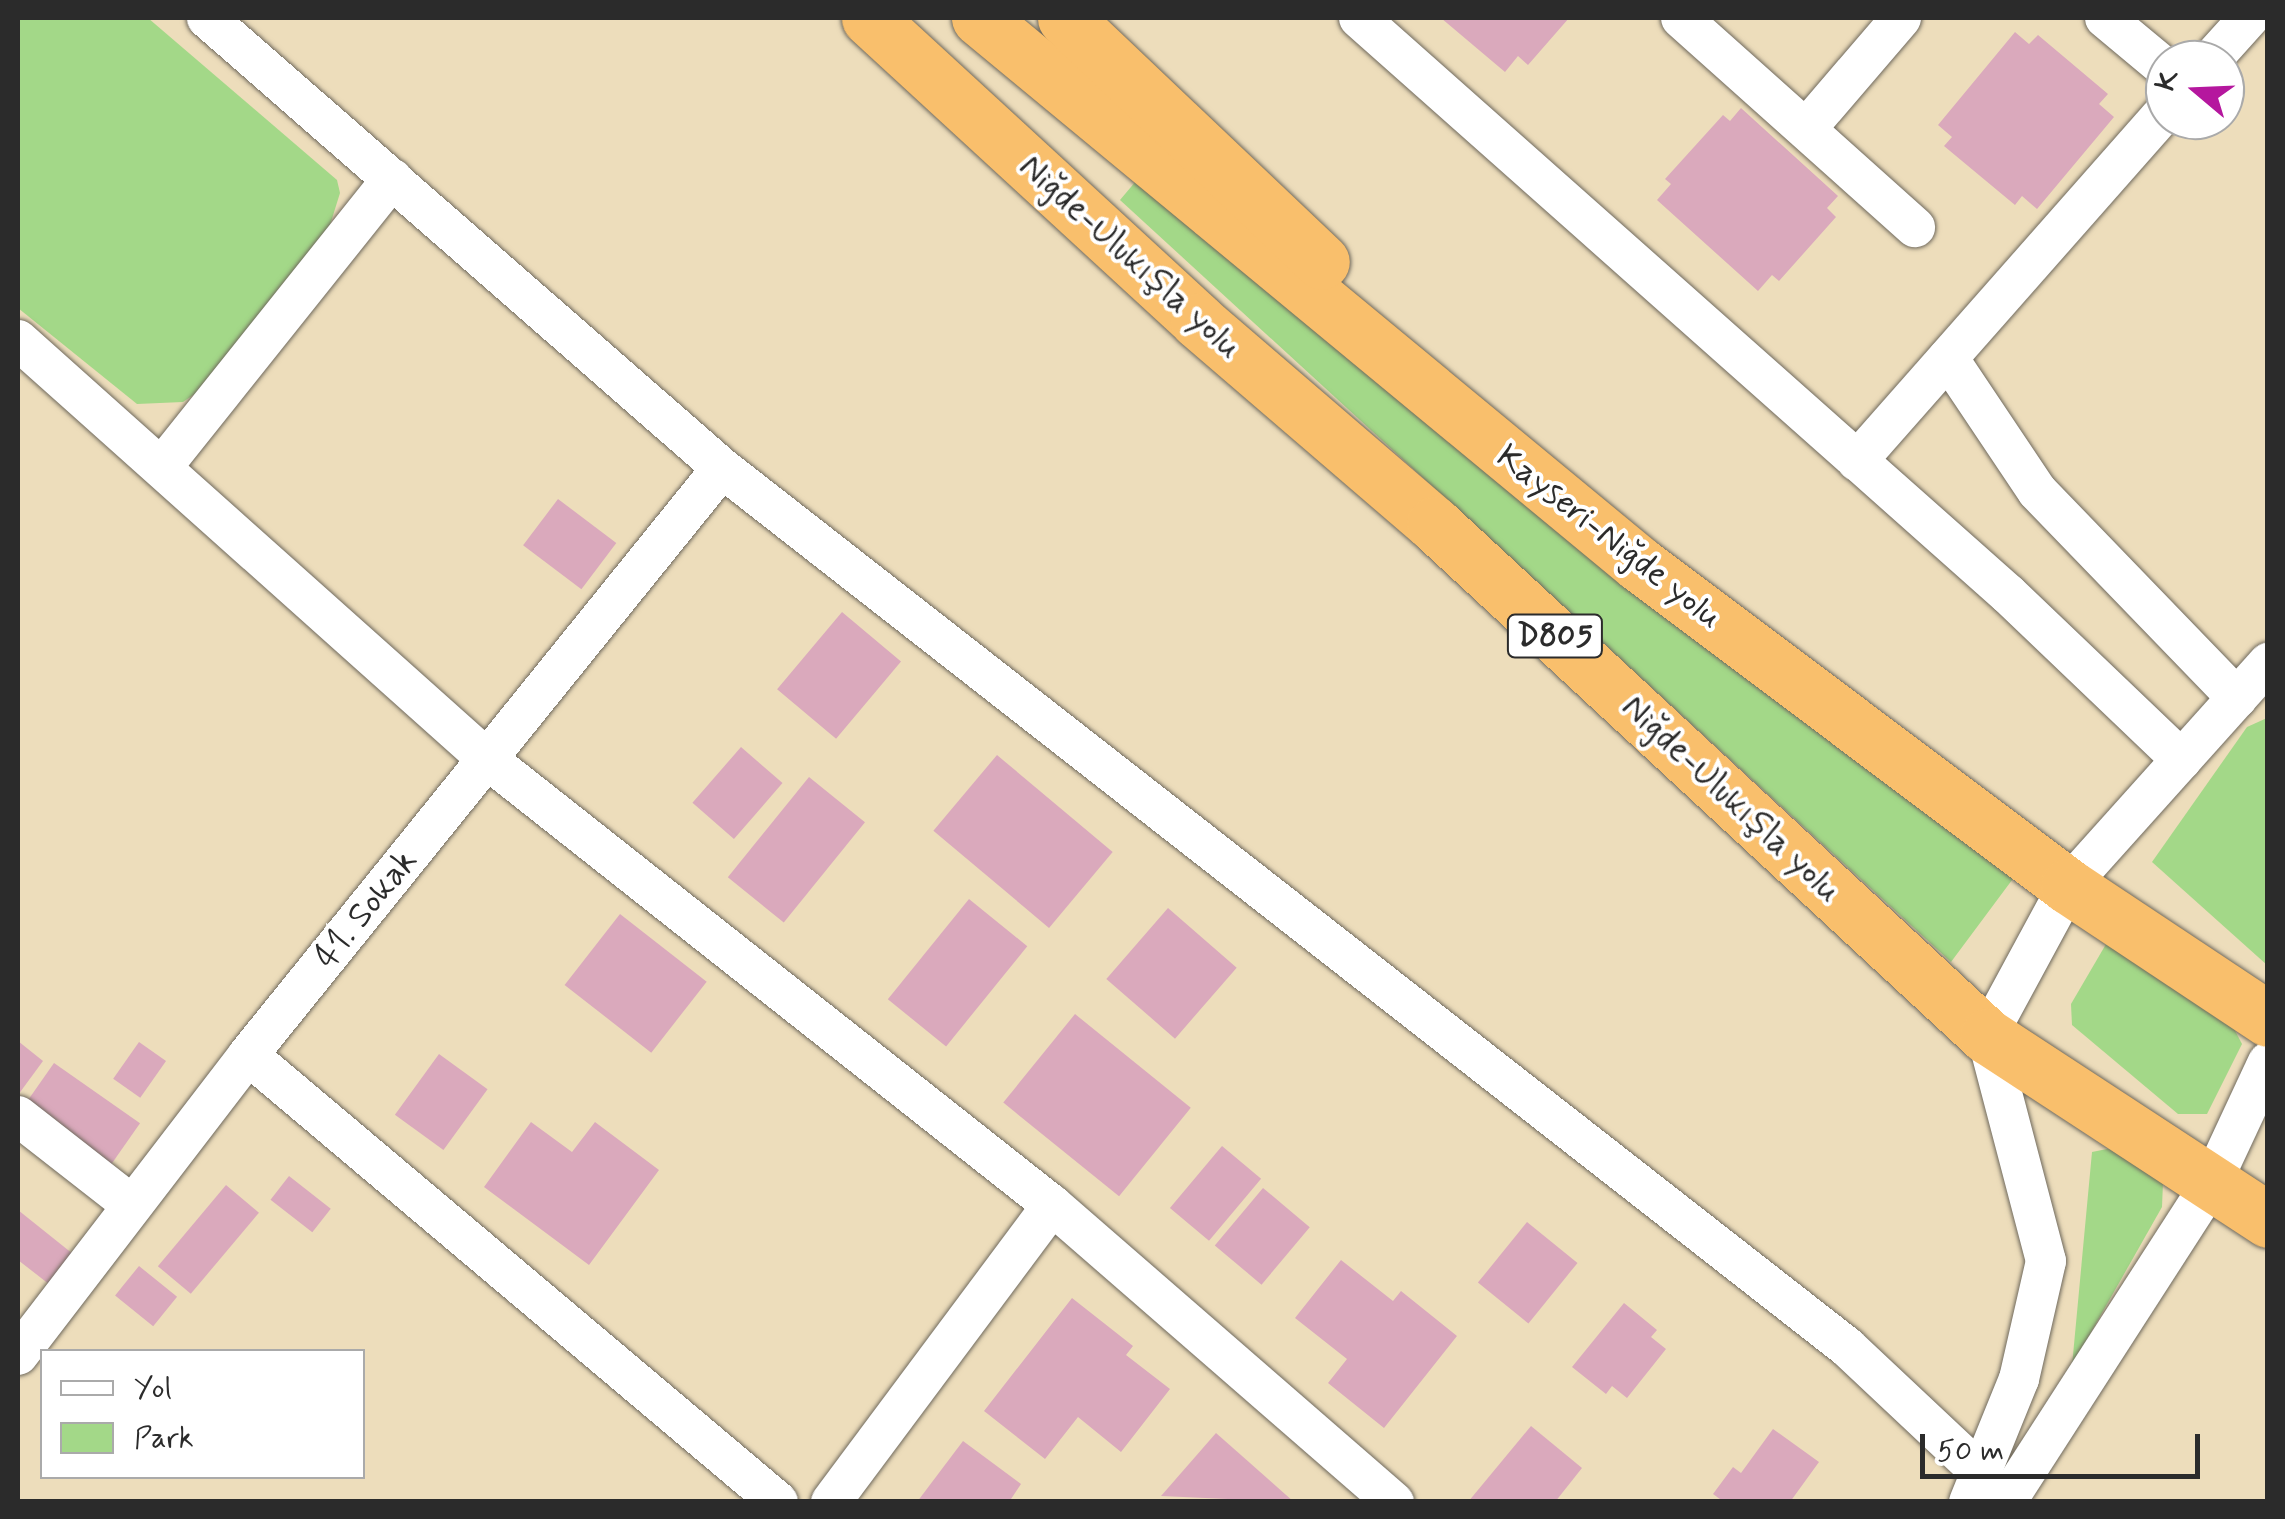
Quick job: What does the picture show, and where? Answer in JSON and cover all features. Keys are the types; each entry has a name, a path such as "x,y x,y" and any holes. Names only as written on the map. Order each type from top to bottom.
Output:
{"highway":[{"path":"836,18 1198,321"},
{"name":"Niğde-Ulukışla yolu","path":"870,18 1198,321 1434,524 1987,1036 2268,1220"},
{"name":"Kayseri-Niğde yolu","path":"979,18 1639,564 2068,886 2268,1018"},
{"path":"1065,18 1639,564"}],"street":[{"path":"206,18 722,468 1846,1346 1985,1492"},
{"path":"1359,18 1857,461 2182,760"},
{"path":"1681,18 1915,226"},
{"path":"1806,129 1901,18"},
{"path":"2105,18 2145,51"},
{"path":"2229,40 2249,18"},
{"path":"1857,461 2145,135"},
{"path":"162,466 392,179"},
{"path":"18,340 487,759 1052,1205 1394,1502"},
{"path":"1948,358 2037,491 2237,698"},
{"name":"41. Sokak","path":"18,1355 248,1055 722,468"},
{"path":"1985,1492 2019,1379 2046,1261 1987,1036 2068,886 2268,663"},
{"path":"248,1055 778,1502"},
{"path":"1985,1492 2212,1182 2268,1062"},
{"path":"18,1116 132,1205"},
{"path":"831,1502 1052,1205"}],"green space":[{"path":"18,18 148,18 337,180 340,193 330,225 202,389 183,402 137,404 18,308"},
{"path":"1136,181 1639,598 2015,876 1951,962 1120,200"},
{"path":"2267,718 2267,965 2152,862 2247,727"},
{"path":"2109,939 2229,1019 2242,1044 2207,1114 2178,1114 2072,1025 2071,1004"},
{"path":"2112,1148 2163,1182 2162,1207 2072,1366 2092,1152"}],"building":[{"path":"1441,18 1569,18 1528,65 1518,56 1505,72"},
{"path":"2015,32 2029,44 2038,35 2108,94 2099,104 2114,117 2037,209 2022,196 2015,205 1944,146 1952,137 1938,125"},
{"path":"1741,108 1838,196 1827,208 1836,217 1779,281 1772,275 1758,291 1657,200 1671,184 1665,179 1723,115 1730,121"},
{"path":"558,499 616,543 581,589 523,545"},
{"path":"842,612 901,661 836,739 777,689"},
{"path":"741,747 783,783 734,839 692,803"},
{"path":"997,755 1113,852 1049,928 933,831"},
{"path":"809,777 865,822 784,923 728,877"},
{"path":"969,899 1027,946 946,1046 888,999"},
{"path":"1168,908 1237,968 1175,1039 1106,979"},
{"path":"620,914 707,982 651,1053 565,985"},
{"path":"1075,1014 1191,1108 1119,1196 1003,1103"},
{"path":"18,1041 43,1061 18,1095"},
{"path":"139,1042 166,1061 140,1098 113,1079"},
{"path":"439,1054 488,1089 443,1150 395,1115"},
{"path":"54,1063 140,1123 111,1165 25,1105"},
{"path":"531,1122 572,1152 595,1122 659,1170 589,1265 484,1187"},
{"path":"1222,1146 1261,1179 1209,1241 1170,1208"},
{"path":"289,1176 331,1209 312,1232 271,1200"},
{"path":"226,1185 259,1213 191,1294 158,1266"},
{"path":"1263,1188 1310,1227 1262,1285 1215,1245"},
{"path":"18,1210 78,1258 54,1288 18,1260"},
{"path":"1527,1222 1578,1263 1528,1324 1478,1283"},
{"path":"1341,1260 1393,1301 1401,1291 1457,1336 1384,1428 1328,1383 1347,1359 1295,1318"},
{"path":"139,1266 177,1297 153,1326 115,1296"},
{"path":"1072,1298 1133,1346 1126,1355 1170,1389 1121,1452 1078,1417 1045,1459 984,1411"},
{"path":"1624,1303 1657,1330 1651,1337 1666,1349 1627,1398 1612,1386 1606,1394 1572,1367"},
{"path":"1531,1426 1582,1468 1555,1502 1468,1502"},
{"path":"1773,1429 1819,1462 1790,1502 1724,1502 1713,1494 1733,1467 1741,1473"},
{"path":"1216,1433 1250,1463 1294,1502 1161,1496"},
{"path":"963,1441 1021,1484 1009,1502 917,1502"}]}
